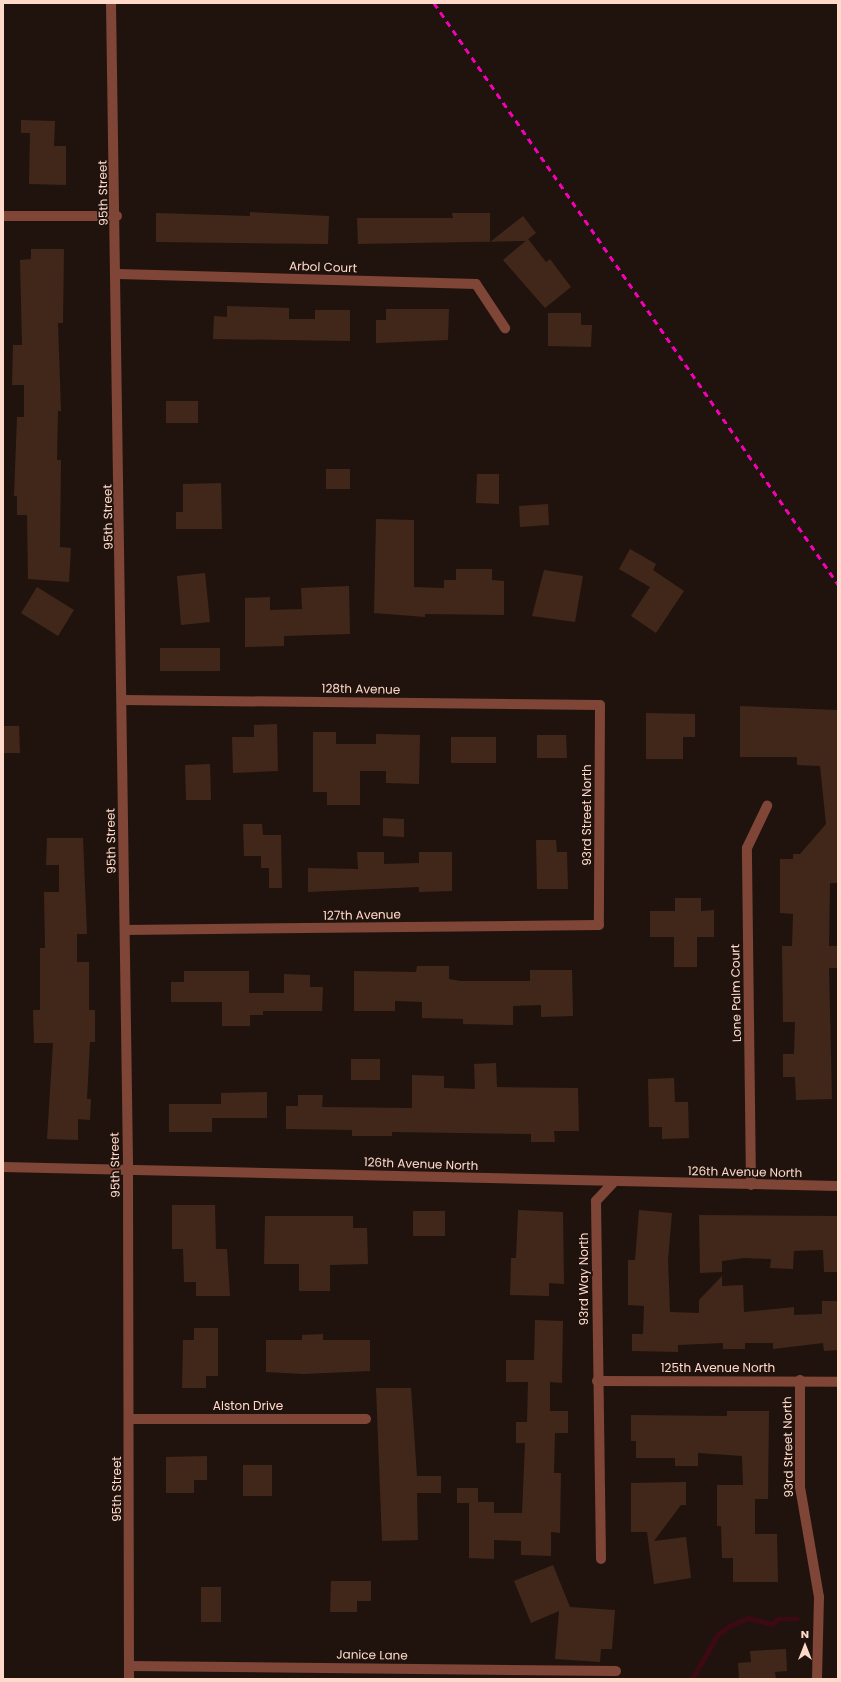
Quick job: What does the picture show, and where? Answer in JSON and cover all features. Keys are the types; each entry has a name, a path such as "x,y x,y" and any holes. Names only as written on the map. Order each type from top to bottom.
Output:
{"street":[{"name":"95th Street","path":"112,3 118,274 128,1169 130,1419 129,1679"},
{"path":"3,216 117,216"},
{"name":"Arbol Court","path":"118,274 476,284 505,328"},
{"name":"128th Avenue","path":"123,700 600,705"},
{"name":"93rd Street North","path":"599,925 600,705"},
{"name":"Lone Palm Court","path":"751,1185 747,848 767,806"},
{"name":"127th Avenue","path":"125,930 599,925"},
{"name":"126th Avenue North","path":"3,1167 128,1169 613,1183 838,1186"},
{"name":"93rd Way North","path":"601,1559 597,1381 596,1201 613,1183"},
{"name":"93rd Street North","path":"800,1380 800,1486 819,1597 817,1679"},
{"name":"125th Avenue North","path":"597,1381 800,1380 838,1382"},
{"name":"Alston Drive","path":"130,1419 366,1418"},
{"name":"Janice Lane","path":"129,1666 616,1671"}],"building":[{"path":"21,120 55,121 54,146 66,146 66,185 29,184 30,133 21,133"},
{"path":"250,212 329,216 328,244 156,242 156,213 250,216"},
{"path":"452,213 490,213 490,242 358,244 357,218 453,218"},
{"path":"523,216 536,233 526,241 490,242"},
{"path":"528,239 546,262 550,259 571,287 545,308 503,260"},
{"path":"31,249 64,249 63,323 58,323 61,411 58,411 57,460 61,460 60,547 71,548 69,582 28,579 27,515 17,515 17,496 14,496 17,417 24,417 24,385 12,385 13,345 22,345 20,260 31,259"},
{"path":"227,306 289,308 289,319 315,319 315,310 350,310 350,341 213,339 214,316 227,317"},
{"path":"386,309 449,309 448,340 376,343 376,320 386,320"},
{"path":"548,313 581,313 581,325 592,325 591,347 548,346"},
{"path":"166,401 198,401 198,423 166,423"},
{"path":"326,469 350,469 350,489 326,489"},
{"path":"477,474 499,474 499,504 476,503"},
{"path":"221,483 222,529 176,529 176,512 183,512 183,484"},
{"path":"548,504 549,525 520,527 519,506"},
{"path":"376,519 414,520 414,587 444,588 444,580 456,580 456,569 492,569 492,580 504,581 504,615 425,614 425,617 374,613"},
{"path":"630,549 656,564 653,570 684,591 656,633 631,616 650,587 619,569"},
{"path":"544,570 583,576 575,622 532,616"},
{"path":"205,573 210,622 181,625 177,576"},
{"path":"349,586 350,634 284,636 284,646 245,647 245,598 270,597 270,610 302,609 301,588"},
{"path":"37,587 74,610 58,636 21,613"},
{"path":"160,648 220,648 220,671 160,671"},
{"path":"740,706 838,710 838,883 830,883 829,946 838,946 838,968 829,968 832,1099 796,1100 795,1077 783,1077 783,1054 794,1054 795,1022 783,1022 782,946 792,946 793,914 780,913 780,859 793,859 793,854 800,854 826,824 820,766 797,765 797,757 740,757"},
{"path":"646,713 695,714 695,737 683,737 683,759 646,759"},
{"path":"277,724 278,771 233,773 232,737 254,737 254,725"},
{"path":"3,726 19,726 20,753 3,753"},
{"path":"313,732 336,732 336,744 376,744 376,734 420,735 419,784 386,783 386,771 360,771 360,805 327,805 327,792 313,792"},
{"path":"537,735 566,735 567,758 537,758"},
{"path":"451,737 496,737 496,763 451,763"},
{"path":"210,764 211,800 186,800 185,765"},
{"path":"383,818 404,819 404,837 383,836"},
{"path":"243,824 262,824 263,835 281,835 282,888 269,888 269,868 261,868 261,856 244,856"},
{"path":"47,838 83,838 87,934 77,934 77,962 89,962 89,1010 95,1010 95,1042 90,1042 87,1099 91,1099 90,1120 78,1119 78,1140 47,1139 53,1043 34,1043 33,1010 40,1010 40,948 45,948 44,892 59,892 59,865 46,865"},
{"path":"536,840 556,840 557,852 567,852 568,889 537,889"},
{"path":"357,852 384,852 384,864 419,863 419,852 452,852 452,891 419,892 419,887 308,892 308,868 358,869"},
{"path":"675,898 701,898 701,911 714,910 714,937 697,937 697,967 674,967 674,937 650,937 650,911 675,911"},
{"path":"417,966 449,966 449,979 461,981 530,981 530,970 572,970 573,1016 541,1017 541,1005 513,1006 513,1025 463,1024 463,1019 422,1018 422,1002 395,1001 395,1011 354,1011 354,971 416,972"},
{"path":"184,971 249,971 249,993 284,993 284,974 310,975 310,987 323,987 322,1011 263,1011 263,1015 250,1015 250,1026 222,1026 222,1002 171,1002 171,982 184,982"},
{"path":"351,1059 380,1059 380,1080 351,1080"},
{"path":"496,1063 497,1087 578,1088 579,1131 554,1131 555,1142 531,1142 531,1134 392,1132 392,1136 352,1136 352,1130 286,1129 286,1106 298,1106 298,1095 323,1095 322,1107 412,1108 412,1075 444,1076 444,1088 475,1089 474,1064"},
{"path":"674,1078 675,1102 688,1102 689,1138 662,1139 662,1127 649,1127 648,1079"},
{"path":"267,1092 267,1118 212,1118 212,1132 169,1132 169,1104 221,1104 221,1093"},
{"path":"172,1205 215,1205 216,1249 227,1249 230,1296 196,1296 196,1282 184,1282 183,1249 172,1249"},
{"path":"518,1210 563,1212 564,1284 549,1283 549,1296 510,1295 511,1258 516,1258"},
{"path":"639,1210 672,1213 668,1260 670,1312 699,1313 699,1300 722,1276 722,1286 743,1285 744,1312 794,1307 794,1315 822,1314 822,1301 838,1301 838,1350 824,1351 823,1343 773,1349 773,1343 745,1343 745,1349 723,1349 723,1343 678,1345 678,1352 632,1351 632,1334 643,1334 644,1306 628,1305 628,1260 635,1260"},
{"path":"413,1211 445,1211 445,1236 413,1236"},
{"path":"699,1215 838,1216 838,1272 824,1272 823,1250 794,1251 793,1269 770,1268 771,1259 744,1258 722,1261 722,1272 700,1273"},
{"path":"265,1216 353,1216 353,1228 367,1228 368,1264 330,1265 330,1291 299,1291 299,1264 264,1264"},
{"path":"535,1320 563,1321 562,1383 550,1382 550,1411 568,1411 568,1433 555,1433 554,1473 561,1473 560,1533 551,1532 551,1556 521,1555 521,1541 494,1540 494,1559 469,1558 469,1503 457,1503 457,1488 478,1488 478,1502 494,1502 494,1513 522,1513 525,1443 516,1443 516,1422 527,1422 528,1382 506,1382 506,1360 534,1360"},
{"path":"194,1328 218,1328 218,1376 206,1376 206,1388 182,1388 183,1340 194,1340"},
{"path":"323,1334 323,1340 370,1340 370,1371 303,1374 266,1372 266,1340 302,1340 302,1335"},
{"path":"376,1388 411,1388 417,1476 441,1476 441,1493 417,1493 418,1540 382,1541"},
{"path":"727,1411 769,1411 768,1499 755,1499 755,1534 777,1534 778,1582 733,1582 733,1558 722,1558 721,1526 717,1526 717,1485 743,1485 742,1456 698,1453 698,1466 675,1466 675,1458 636,1458 636,1441 631,1441 631,1415 727,1416"},
{"path":"207,1456 207,1480 194,1480 194,1493 166,1493 166,1457"},
{"path":"243,1465 272,1465 272,1496 243,1496"},
{"path":"686,1482 686,1505 681,1505 654,1541 686,1537 691,1578 654,1584 647,1532 631,1532 631,1483"},
{"path":"553,1565 570,1607 615,1610 612,1649 601,1649 600,1662 555,1659 559,1611 531,1623 514,1581"},
{"path":"331,1581 371,1581 371,1601 357,1601 357,1612 330,1612"},
{"path":"201,1587 221,1587 221,1622 201,1622"},
{"path":"786,1649 787,1671 775,1672 776,1679 739,1679 738,1663 751,1662 750,1651"}],"waterway":[{"path":"692,1679 718,1634 731,1625 748,1618 772,1624 778,1619 798,1619"}],"railway":[{"path":"434,3 838,584"}]}
